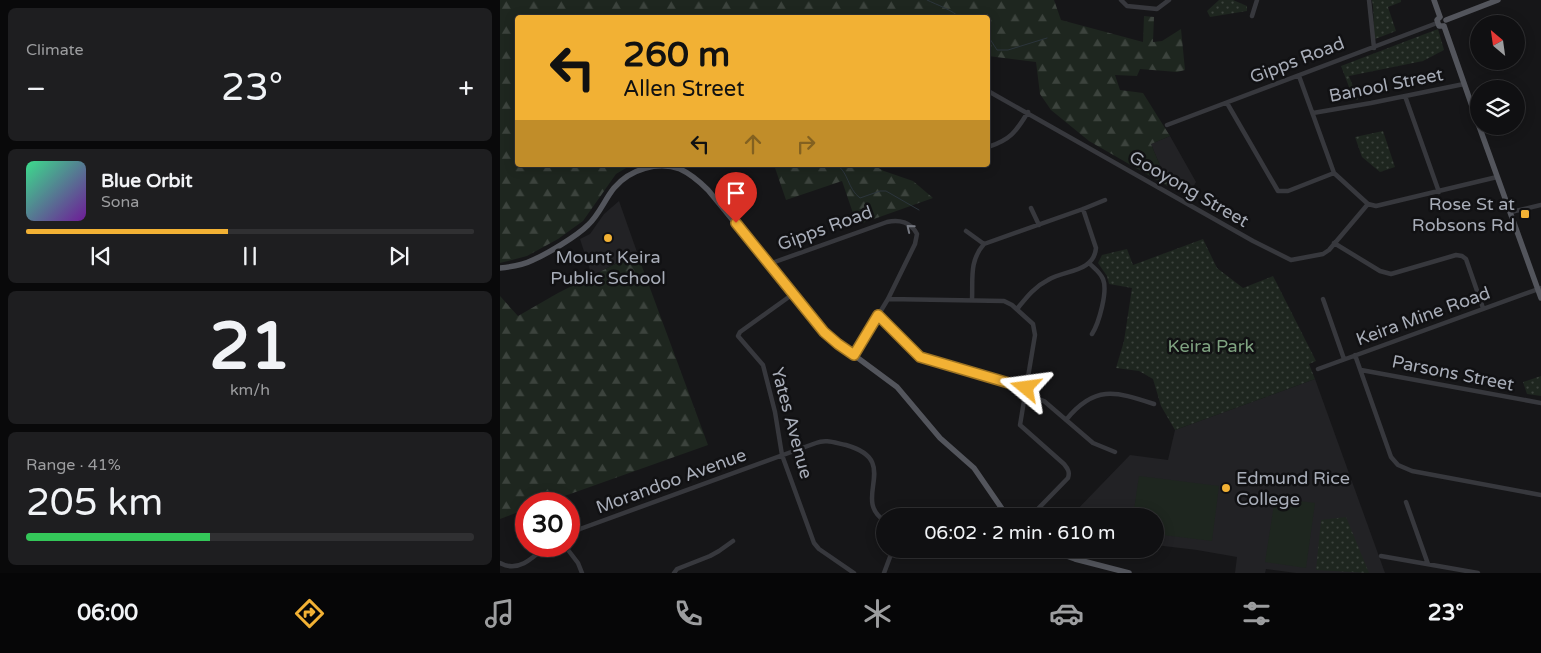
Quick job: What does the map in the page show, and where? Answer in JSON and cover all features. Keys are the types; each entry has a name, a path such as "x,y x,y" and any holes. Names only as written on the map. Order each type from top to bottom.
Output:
{"main road":[{"path":"1434,0 1470,101"},
{"name":"Gipps Road","path":"1442,22 1498,0"},
{"path":"1482,135 1540,288 1541,298"},
{"path":"500,268 534,260 577,234 591,222 615,187 625,178 634,172 653,167"},
{"path":"664,167 681,170 701,183 824,332 897,387 936,433 970,463 1001,508"},
{"path":"1073,558 1129,573"}],"street":[{"path":"1121,0 1127,6 1157,9 1170,0"},
{"path":"1252,16 1257,0"},
{"path":"1369,0 1374,48"},
{"name":"Gipps Road","path":"1167,125 1442,22"},
{"path":"1299,76 1334,173 1368,204 1376,206 1498,177"},
{"name":"Banool Street","path":"1313,113 1464,84"},
{"name":"Gooyong Street","path":"990,92 1253,241 1291,260 1323,254 1329,250 1368,204"},
{"path":"1405,96 1439,192"},
{"path":"1227,103 1278,191 1288,191 1334,173"},
{"path":"990,146 1010,137 1028,112"},
{"path":"972,300 974,260 977,252 984,244 1105,200"},
{"path":"1511,212 1541,206"},
{"path":"1031,208 1039,225"},
{"path":"1017,310 1032,291 1048,279 1083,267 1094,257 1096,248 1083,209"},
{"name":"Gipps Road","path":"769,264 892,221 902,222 914,228 917,234 915,244 888,299"},
{"path":"966,231 984,244"},
{"path":"1334,243 1380,271 1391,274 1456,255 1462,256 1466,260 1483,308"},
{"path":"1089,263 1102,276 1105,285 1099,321 1092,334"},
{"name":"Keira Mine Road","path":"1318,369 1540,288"},
{"name":"Yates Avenue","path":"793,294 740,332 738,336 764,365 775,412 782,455 816,545 819,550 854,573"},
{"path":"854,355 888,299 1004,301 1009,303 1033,324 1035,329 1020,425 1064,464 1068,468 1069,473 1068,478 1039,508"},
{"path":"1322,299 1344,359"},
{"path":"878,315 920,357 1026,388"},
{"path":"1355,355 1391,457 1398,465 1412,470 1541,495"},
{"name":"Parsons Street","path":"1361,370 1541,403"},
{"path":"1025,394 1044,402 1093,443 1115,452"},
{"path":"1066,420 1080,405 1104,394 1126,395 1154,404"},
{"name":"Morandoo Avenue","path":"580,529 825,440 862,450 871,458 874,466 872,498 876,513"},
{"path":"1406,502 1428,564"},
{"path":"674,573 677,569 719,551 733,541"},
{"path":"1381,556 1478,573"},
{"path":"500,563 510,568 520,567 533,557"},
{"path":"573,557 582,573"},
{"path":"884,573 890,558"}],"shaded area":[{"path":"1170,136 1196,182 1188,196 1169,187 1151,144"},
{"name":"Mount Keira Public School","path":"619,201 637,252 592,276 580,239 590,234 604,214"},
{"name":"Edmund Rice College","path":"1315,379 1385,573 1296,573 1266,569 1265,573 1235,573 1237,557 1164,546 1164,508 1079,508 1130,455 1168,460 1175,430"}],"green space":[{"path":"500,0 1054,0 1061,20 1143,42 1144,16 1154,17 1153,42 1162,41 1181,29 1185,70 1177,72 1140,69 1137,76 1115,75 1120,90 1143,93 1170,136 1151,144 1169,187 1089,141 1051,110 1040,94 1036,62 990,56 990,15 515,15 515,167 628,167 616,174 583,221 558,239 527,256 500,263"},
{"path":"1219,0 1233,0 1247,6 1247,11 1210,17 1207,11"},
{"path":"1372,0 1401,0 1401,2 1388,7 1396,31 1375,39"},
{"path":"1438,29 1444,50 1423,61 1349,76 1358,100 1354,100 1341,66"},
{"path":"1383,131 1395,167 1380,172 1362,157 1355,137"},
{"path":"775,167 877,167 913,181 933,198 857,225 842,181 786,200"},
{"name":"Keira Park","path":"1203,239 1217,268 1243,288 1273,276 1316,361 1309,364 1315,379 1175,430 1161,406 1153,379 1139,371 1116,368 1124,341 1132,288 1109,284 1107,276 1098,263 1102,255 1127,249 1133,265"},
{"path":"637,253 708,445 576,492 515,492 515,513 500,519 500,296 518,316 558,293"},
{"path":"1541,376 1541,396 1527,394 1523,382"},
{"path":"1139,476 1219,486 1212,541 1164,535 1164,508 1134,508"},
{"path":"1275,498 1315,503 1306,568 1265,562"},
{"path":"1346,517 1369,573 1316,570 1321,520"}],"waterway":[{"path":"927,0 957,15"},
{"path":"990,39 997,50 1008,50 1047,38"},
{"path":"840,167 860,198 880,191 886,191 919,210"}],"place":[{"name":"Rose St at Robsons Rd","path":"1525,214"},
{"name":"Mount Keira Public School","path":"608,238"},
{"name":"Edmund Rice College","path":"1226,488"}],"route":[{"path":"736,223 816,324 838,344 854,355 878,315 920,357 1026,388"}]}
